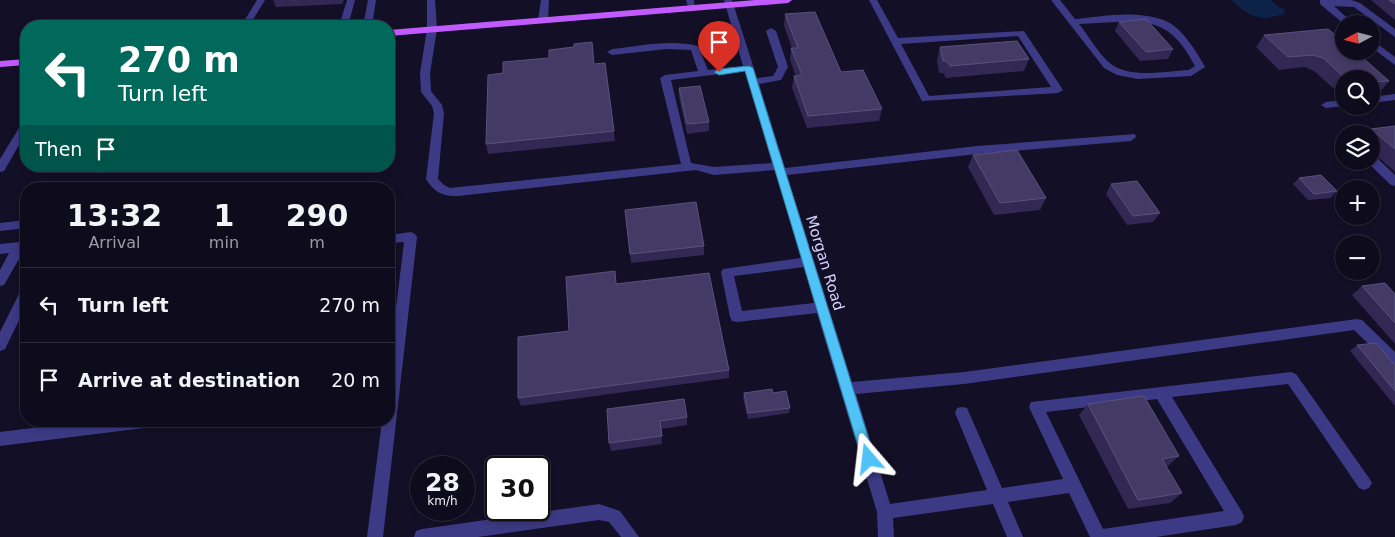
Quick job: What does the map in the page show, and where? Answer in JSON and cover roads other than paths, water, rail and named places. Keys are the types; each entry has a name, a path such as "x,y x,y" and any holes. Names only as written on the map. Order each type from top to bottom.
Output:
{"main road":[{"path":"395,32 543,20 691,4 788,0"},
{"path":"0,64 20,62"}],"street":[{"path":"248,20 260,0"},
{"path":"345,20 351,0"},
{"path":"368,20 372,0"},
{"path":"431,0 432,29 425,73 426,92 437,105 439,113 432,179 438,188 443,191 458,192 696,166 714,171 780,169 1131,136"},
{"path":"543,20 545,0"},
{"path":"873,0 926,99 1058,90 1021,33 896,41"},
{"path":"1055,0 1107,66 1121,73 1138,76 1191,73 1200,67 1194,56 1165,25 1128,18 1073,22"},
{"path":"1324,2 1351,1 1395,34"},
{"name":"Morgan Road","path":"729,2 885,512 886,537"},
{"path":"1324,2 1339,15"},
{"path":"753,82 777,78 783,67 771,32"},
{"path":"612,52 691,46 695,48 698,54 704,74"},
{"path":"1380,50 1395,62"},
{"path":"687,167 666,78 749,68"},
{"path":"1380,99 1395,97"},
{"path":"1326,105 1335,104"},
{"path":"1380,132 1395,130"},
{"path":"0,168 20,135"},
{"path":"1380,167 1395,182"},
{"path":"0,227 20,225"},
{"path":"395,238 411,237 395,360"},
{"path":"0,249 20,247"},
{"path":"0,281 20,251"},
{"path":"808,262 727,272 737,317 822,307"},
{"path":"0,345 20,306"},
{"path":"847,389 964,378 1357,324 1395,361"},
{"path":"1098,537 1036,407 1290,378 1364,483"},
{"path":"1103,537 1236,517 1161,392"},
{"path":"962,413 1015,537"},
{"path":"0,439 96,427"},
{"path":"375,537 387,427"},
{"path":"885,512 1073,485"},
{"path":"422,537 599,512 614,516 630,537"}],"water":[{"path":"1232,0 1271,0 1277,6 1284,9 1285,13 1263,18 1256,17 1244,11"}]}
